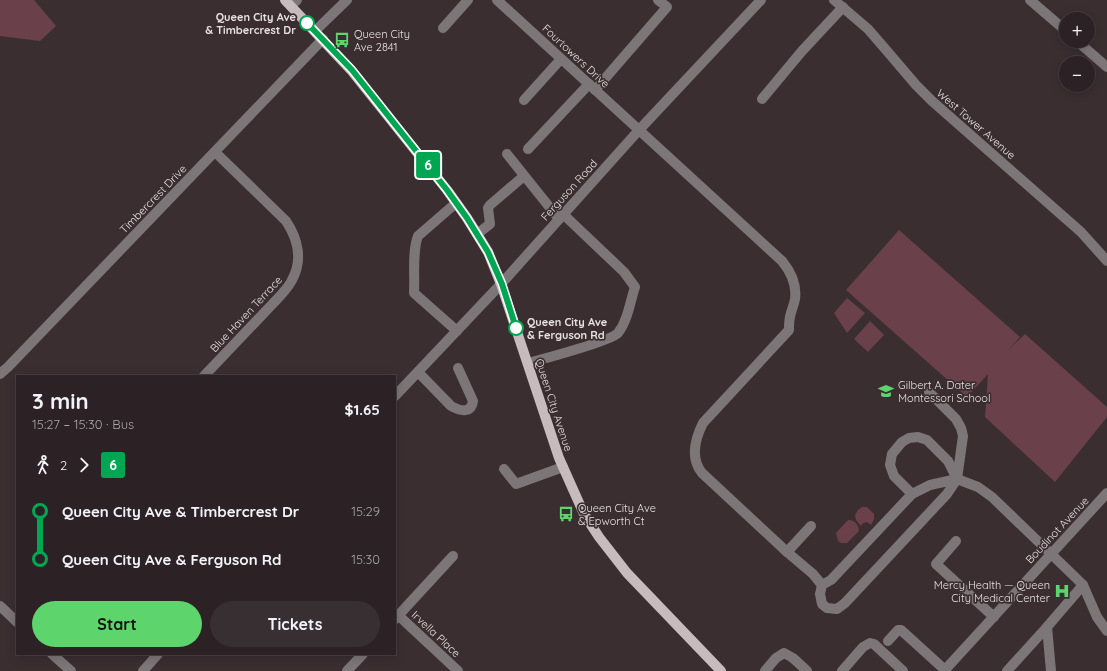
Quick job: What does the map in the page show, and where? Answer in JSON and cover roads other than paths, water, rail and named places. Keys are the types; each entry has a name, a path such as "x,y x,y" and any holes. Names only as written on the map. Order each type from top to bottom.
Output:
{"main road":[{"name":"Queen City Avenue","path":"291,2 315,31 352,70 443,184 477,234 488,252 502,284 563,467 584,514 598,537 618,562 721,671"}],"street":[{"path":"315,31 347,0"},
{"path":"443,28 468,0"},
{"path":"528,149 592,87 667,8 658,0"},
{"name":"Ferguson Road","path":"396,395 502,284 639,130 761,0"},
{"name":"West Tower Avenue","path":"834,0 868,29 916,85 932,101 1081,232 1107,261"},
{"path":"1030,0 1059,25"},
{"name":"Fourtowers Drive","path":"499,1 782,261 794,279 795,298 789,318 789,330 703,423 695,444 695,456 697,466 702,473 787,552 813,574 822,585"},
{"path":"762,99 802,51 843,7"},
{"name":"Timbercrest Drive","path":"0,374 323,39"},
{"path":"1085,48 1107,67"},
{"path":"524,100 561,58"},
{"name":"Blue Haven Terrace","path":"205,375 281,295 292,281 298,262 296,241 292,230 286,221 215,152"},
{"path":"507,154 524,176 561,217 624,272 635,287 625,320 617,334 603,341 528,363"},
{"path":"477,234 490,224 488,208 490,204 524,176"},
{"path":"456,203 418,236 415,251 414,292 457,331"},
{"path":"418,372 452,406 462,411 470,407 474,401 458,368"},
{"path":"929,392 956,419 961,428 963,440 957,479 947,494 846,603 837,609 827,608 822,604 820,594 822,585 831,580 912,494 930,485 957,479 978,487 992,497 1083,585 1097,617 1107,631"},
{"path":"912,494 894,476 890,465 892,454 902,442 909,438 918,437 927,440 948,461 957,479"},
{"path":"504,469 516,484 563,467"},
{"name":"Boudinot Avenue","path":"945,670 1107,494"},
{"path":"787,552 811,526"},
{"path":"956,541 936,564 994,617"},
{"path":"397,617 453,556"},
{"path":"1007,671 1083,585"},
{"path":"0,606 16,621"},
{"name":"Irvella Place","path":"397,617 458,671"},
{"path":"1047,627 1049,669"},
{"path":"888,641 898,630 901,630 945,670"},
{"path":"842,671 863,647 870,643 874,644 902,670"},
{"path":"765,671 776,658 784,653 793,658 807,671"},
{"path":"53,655 71,671"},
{"path":"143,671 157,655"},
{"path":"347,671 362,655"}],"place":[{"name":"Queen City Ave & Timbercrest Dr","path":"307,23"},
{"name":"Queen City Ave 2841","path":"342,40"},
{"name":"Queen City Ave & Ferguson Rd","path":"516,328"},
{"name":"Gilbert A. Dater Montessori School","path":"886,391"},
{"name":"Queen City Ave & Epworth Ct","path":"566,514"},
{"name":"Mercy Health — Queen City Medical Center","path":"1062,591"}]}
